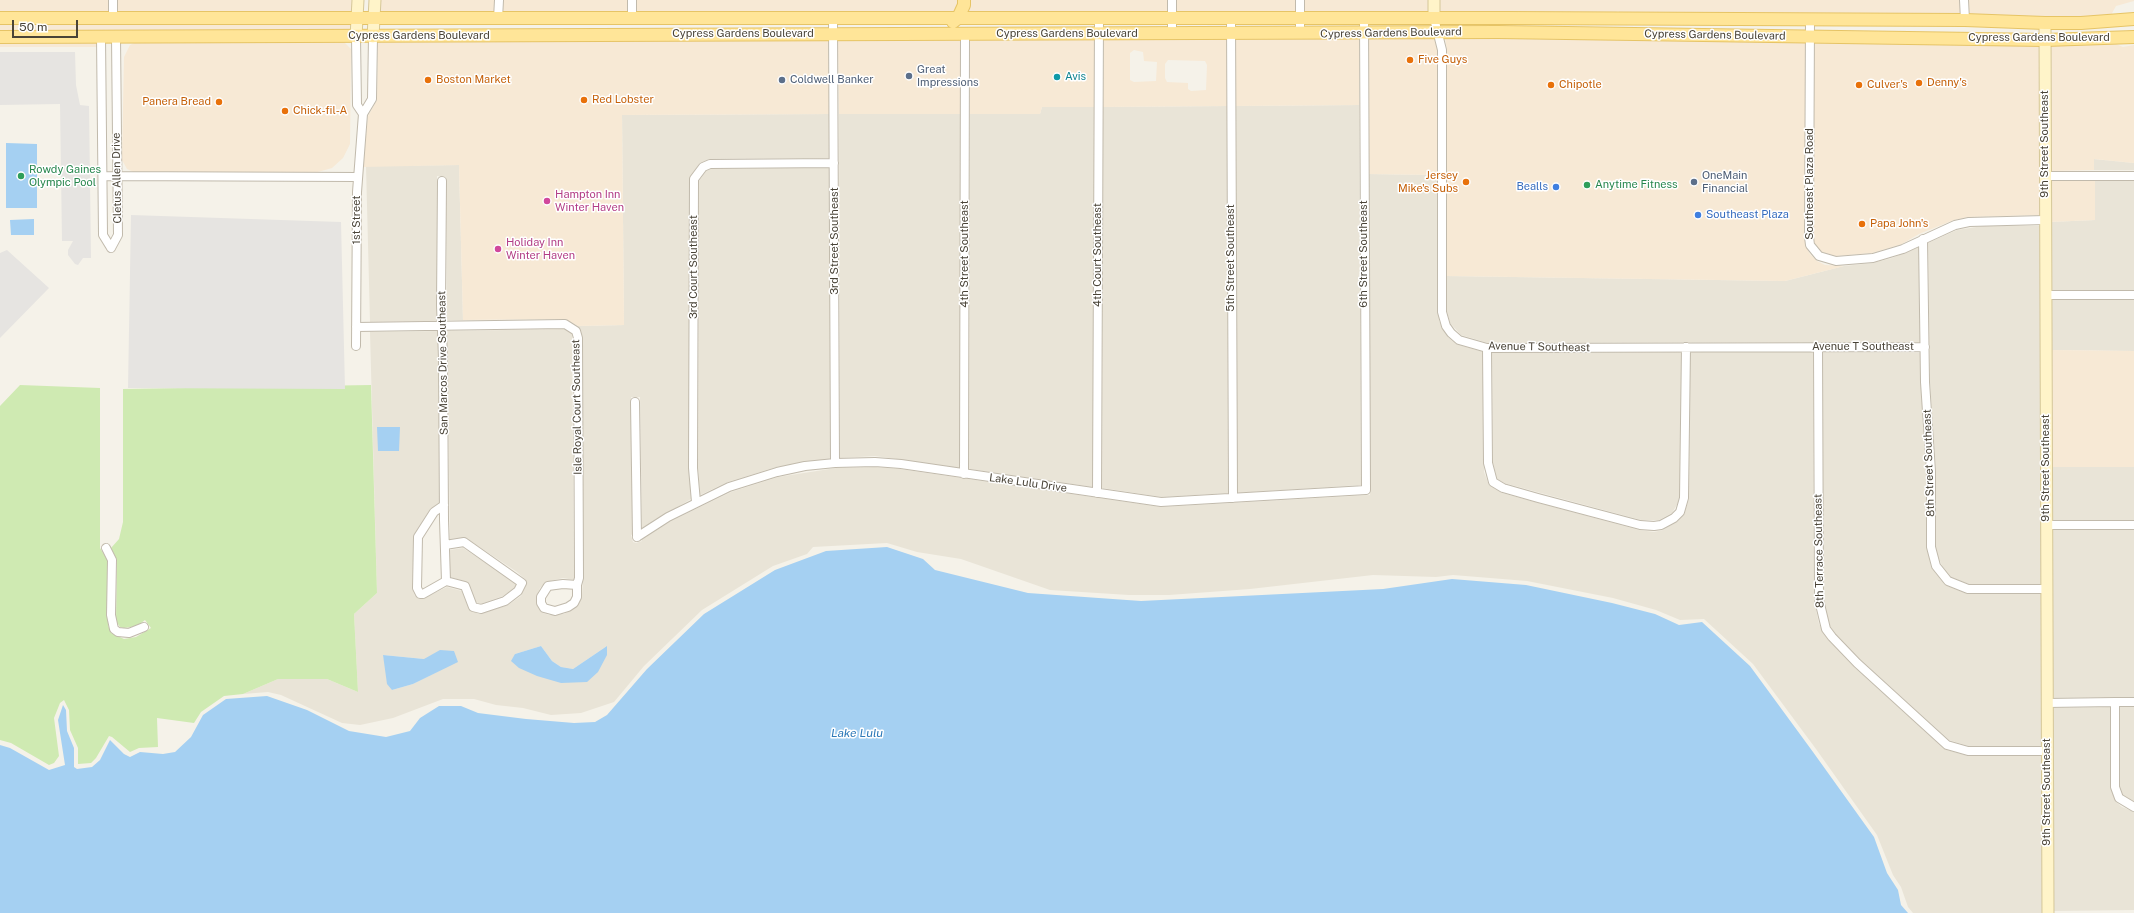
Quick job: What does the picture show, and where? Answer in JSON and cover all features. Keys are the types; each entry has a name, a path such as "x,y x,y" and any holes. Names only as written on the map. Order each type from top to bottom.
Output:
{"main road":[{"path":"902,34 948,25 958,18 964,5 964,0"},
{"name":"Cypress Gardens Boulevard","path":"0,18 1618,18 1965,20 2045,23 2134,19"},
{"path":"504,35 509,26 554,24 564,18"},
{"path":"560,35 562,33 579,29 616,24 632,18"},
{"path":"966,34 985,26 1019,18"},
{"path":"1522,32 1549,26 1602,26 1614,22 1618,18"},
{"path":"1636,34 1639,28 1682,19"},
{"path":"1918,37 1928,28 1955,25 1965,20"},
{"name":"Cypress Gardens Boulevard","path":"0,37 373,37 504,35 1231,33 1363,34 1522,32 2045,40 2134,37"}],"street":[{"path":"113,0 113,18"},
{"path":"356,37 358,0"},
{"path":"373,37 375,0"},
{"path":"498,18 499,0"},
{"path":"632,0 632,18"},
{"path":"1172,0 1172,34"},
{"path":"1300,0 1300,34"},
{"path":"1434,0 1434,18"},
{"path":"1964,0 1965,20"},
{"name":"3rd Street Southeast","path":"833,18 835,463"},
{"name":"4th Court Southeast","path":"1097,493 1099,18"},
{"name":"5th Street Southeast","path":"1231,18 1232,498"},
{"name":"6th Street Southeast","path":"1364,18 1366,490"},
{"name":"Avenue T Southeast","path":"1434,18 1442,50 1442,312 1446,326 1459,340 1488,348 1925,347"},
{"name":"Southeast Plaza Road","path":"1810,20 1810,245 1819,256 1826,260 1873,258 1891,253 1955,225 1969,222 2045,220"},
{"name":"9th Street Southeast","path":"2045,23 2044,176 2048,913"},
{"name":"4th Street Southeast","path":"964,474 966,34"},
{"name":"Cletus Allen Drive","path":"102,37 103,235 112,248 118,235 116,37"},
{"name":"1st Street","path":"356,37 357,105 363,114"},
{"name":"1st Street","path":"356,346 358,177 363,114 372,99 373,37"},
{"name":"3rd Court Southeast","path":"696,502 693,468 694,179 703,167 710,164 834,163"},
{"path":"103,176 358,177"},
{"path":"2044,176 2134,176"},
{"name":"San Marcos Drive Southeast","path":"442,181 442,326 446,582"},
{"name":"8th Street Southeast","path":"1923,239 1927,430 1931,471 1931,547 1936,566 1948,581 1968,589 2047,589"},
{"path":"2045,295 2134,295"},
{"name":"Isle Royal Court Southeast","path":"356,330 442,326 565,324 572,327 576,331 578,338 579,578 577,585 577,597 574,603 568,607 555,611 544,608 541,603 541,597 548,586 563,584 577,585"},
{"path":"1488,348 1488,463 1493,482 1503,488 1550,501 1640,525 1654,526 1661,525 1674,518 1680,512 1684,498 1686,347"},
{"name":"8th Terrace Southeast","path":"1818,347 1818,600 1826,629 1857,663 1947,745 1968,751 2047,751"},
{"path":"635,402 637,536 696,502"},
{"name":"Lake Lulu Drive","path":"696,502 729,487 777,472 805,466 835,463 875,462 1161,502 1366,490"},
{"path":"444,505 434,512 418,537 417,588 420,594 423,594 446,582 465,586 473,607 481,609 505,600 518,591 522,583 464,542 445,545"},
{"path":"2046,525 2134,525"},
{"path":"106,548 112,560 111,615 114,629 118,632 129,633 140,630 144,627"},
{"path":"2115,702 2115,787 2119,798 2134,807"},
{"path":"2047,703 2134,702"}],"shaded area":[{"path":"0,0 108,0 109,13 0,13"},
{"path":"118,0 353,0 352,13 118,13"},
{"path":"378,0 494,0 494,13 378,13"},
{"path":"503,0 628,0 627,13 503,13"},
{"path":"637,0 960,0 955,13 636,13"},
{"path":"969,0 1167,0 1167,13 965,13"},
{"path":"1176,0 1296,0 1295,13 1176,13"},
{"path":"1305,0 1429,0 1429,13 1305,13"},
{"path":"1438,0 1960,0 1960,15 1620,13 1618,11 1616,13 1438,13"},
{"path":"1969,0 2134,1 2116,6 2111,15 2045,18 1969,15"},
{"path":"0,23 352,23 352,31 0,32"},
{"path":"1445,37 1805,41 1805,245 1810,254 1817,261 1825,265 1844,266 1785,281 1447,276 1447,50"},
{"path":"1227,38 1227,106 1103,107 1104,39","holes":["1134,50 1143,52 1144,61 1157,62 1156,81 1134,82 1130,80 1130,53","1168,60 1205,61 1207,65 1206,90 1191,91 1188,89 1188,83 1167,82 1165,78 1165,64"]},
{"path":"1236,38 1359,39 1359,105 1236,106"},
{"path":"1435,38 1438,50 1438,175 1369,174 1368,39"},
{"path":"828,39 830,114 622,115 624,325 578,326 565,319 463,320 459,165 363,167 368,116 377,100 378,42"},
{"path":"838,39 961,39 961,114 839,114"},
{"path":"970,39 1095,39 1094,107 1042,107 1040,114 970,114"},
{"path":"141,40 344,42 351,49 350,144 343,158 332,168 318,172 136,173 127,169 122,160 124,57 130,45"},
{"path":"1814,41 2040,45 2040,215 1968,217 1954,220 1919,234 1902,244 1872,253 1836,256 1822,252 1814,243 1813,237"},
{"path":"0,42 97,42 97,47 0,47"},
{"path":"2116,44 2123,47 2134,45 2134,163 2094,159 2094,170 2049,171 2050,45"},
{"path":"0,52 75,52 76,85 80,105 89,106 91,258 83,258 78,265 75,264 68,255 68,250 73,241 62,241 60,104 0,105"},
{"path":"1359,105 1361,485 1237,493 1236,106"},
{"path":"1227,106 1228,493 1162,497 1102,488 1103,107"},
{"path":"1042,107 1094,107 1093,487 969,469 970,114 1040,114"},
{"path":"830,114 830,158 710,159 700,163 691,176 689,186 689,468 691,499 642,528 640,397 631,397 633,534 631,535 633,542 636,543 642,541 642,539 669,522 731,492 778,477 836,468 875,467 900,469 1161,507 1370,495 1369,174 1438,175 1439,321 1448,337 1456,344 1483,352 1484,472 1489,485 1502,493 1639,530 1654,532 1663,530 1678,521 1684,514 1689,499 1690,352 1813,352 1814,600 1819,624 1829,641 1854,667 1944,749 1968,756 2042,756 2044,913 1913,913 1908,907 1901,887 1893,875 1877,835 1816,749 1753,664 1704,619 1680,620 1656,610 1613,598 1527,581 1453,575 1436,577 1373,575 1250,589 1169,595 1129,595 1050,590 961,559 917,552 887,543 813,547 807,554 773,566 702,610 644,666 614,702 581,713 551,715 523,708 496,705 474,699 443,699 393,718 360,725 342,723 281,695 268,692 243,694 278,679 327,679 358,692 354,614 377,593 370,332 438,331 440,502 430,509 414,535 412,589 415,596 422,599 447,587 462,591 469,609 479,614 508,605 521,596 526,586 525,579 517,572 466,538 450,539 447,331 564,329 572,334 574,580 563,578 547,582 540,588 536,597 538,607 543,613 549,615 564,614 576,607 582,595 583,578 582,338 578,326 624,325 622,115","holes":["541,646 552,661 561,667 573,669 607,646 561,683 515,654","383,655 424,659 458,661 413,684 392,690"]},
{"path":"839,114 961,114 960,468 875,456 840,458"},
{"path":"2094,159 2134,163 2134,170 2094,170"},
{"path":"459,165 463,320 447,320 446,177 437,176 437,321 370,322 366,166"},
{"path":"830,168 831,459 776,467 728,482 700,495 698,468 699,181 706,171 710,169"},
{"path":"2049,181 2095,181 2095,220 2049,222"},
{"path":"2095,181 2134,181 2134,290 2050,290 2049,222 2095,220"},
{"path":"131,215 341,222 345,389 128,388"},
{"path":"1983,226 2040,226 2042,584 1969,584 1950,577 1944,570 1936,552 1936,471 1930,382 1928,243 1957,230"},
{"path":"1919,247 1920,342 1488,343 1461,335 1450,323 1447,312 1447,276 1785,281 1844,266 1873,263 1892,258"},
{"path":"7,250 49,288 0,338 0,253"},
{"path":"2050,300 2134,300 2134,351 2052,350 2052,467 2134,467 2134,520 2051,520"},
{"path":"2052,350 2134,351 2134,467 2052,467"},
{"path":"1681,352 1681,491 1678,503 1672,513 1659,520 1641,520 1504,483 1497,479 1493,463 1492,353"},
{"path":"1822,352 1920,353 1923,430 1927,471 1927,547 1931,567 1945,585 1967,594 2042,594 2042,746 1968,746 1949,740 1860,659 1835,634 1830,626 1823,600"},
{"path":"2051,530 2134,530 2134,697 2052,698"},
{"path":"463,548 512,580 516,584 515,588 503,596 480,604 476,602 466,582 450,577 450,550"},
{"path":"2111,707 2111,789 2116,802 2122,807 2134,812 2134,910 2053,911 2052,708"},
{"path":"2120,707 2134,707 2134,802 2123,795 2120,786"}],"green space":[{"path":"20,385 100,388 100,548 108,561 108,625 111,633 124,639 136,637 151,628 145,620 137,626 124,628 120,627 116,621 117,560 111,548 119,539 123,522 123,389 371,385 377,593 354,614 358,692 327,679 278,679 243,694 224,696 201,712 194,723 157,718 158,747 139,748 130,752 109,736 96,758 91,763 78,764 78,748 70,730 69,710 64,700 60,703 54,718 59,756 54,763 49,765 11,743 0,740 0,406"}],"water":[{"name":"Rowdy Gaines Olympic Pool","path":"6,143 37,144 37,208 6,208"},
{"path":"34,219 34,235 11,235 10,220"},
{"path":"377,427 400,427 399,451 378,451"},
{"name":"Lake Lulu","path":"887,547 923,559 935,570 1028,593 1141,601 1383,589 1452,579 1526,585 1612,603 1655,614 1679,625 1702,622 1750,666 1874,837 1887,873 1898,890 1901,905 1908,913 0,913 0,745 10,748 49,770 65,765 58,720 63,705 66,710 67,731 74,748 74,767 77,769 92,767 100,760 110,740 124,754 130,757 140,752 163,754 175,752 191,737 203,715 226,699 267,696 307,710 349,731 386,737 410,731 420,718 439,706 461,706 478,713 526,719 574,723 595,722 607,715 647,669 704,614 775,570 826,551"},
{"path":"541,646 552,661 561,667 573,669 607,646 607,655 598,672 587,682 561,683 537,676 519,668 511,661 515,654"},
{"path":"440,650 454,651 458,662 413,684 392,690 387,684 383,655 424,659"}],"place":[{"name":"Five Guys","path":"1410,60"},
{"name":"Great Impressions","path":"909,76"},
{"name":"Avis","path":"1057,77"},
{"name":"Boston Market","path":"428,80"},
{"name":"Coldwell Banker","path":"782,80"},
{"name":"Denny's","path":"1919,83"},
{"name":"Chipotle","path":"1551,85"},
{"name":"Culver's","path":"1859,85"},
{"name":"Red Lobster","path":"584,100"},
{"name":"Panera Bread","path":"219,102"},
{"name":"Chick-fil-A","path":"285,111"},
{"name":"Rowdy Gaines Olympic Pool","path":"21,176"},
{"name":"Jersey Mike's Subs","path":"1466,182"},
{"name":"OneMain Financial","path":"1694,182"},
{"name":"Anytime Fitness","path":"1587,185"},
{"name":"Bealls","path":"1556,187"},
{"name":"Hampton Inn Winter Haven","path":"547,201"},
{"name":"Southeast Plaza","path":"1698,215"},
{"name":"Papa John's","path":"1862,224"},
{"name":"Holiday Inn Winter Haven","path":"498,249"}]}
